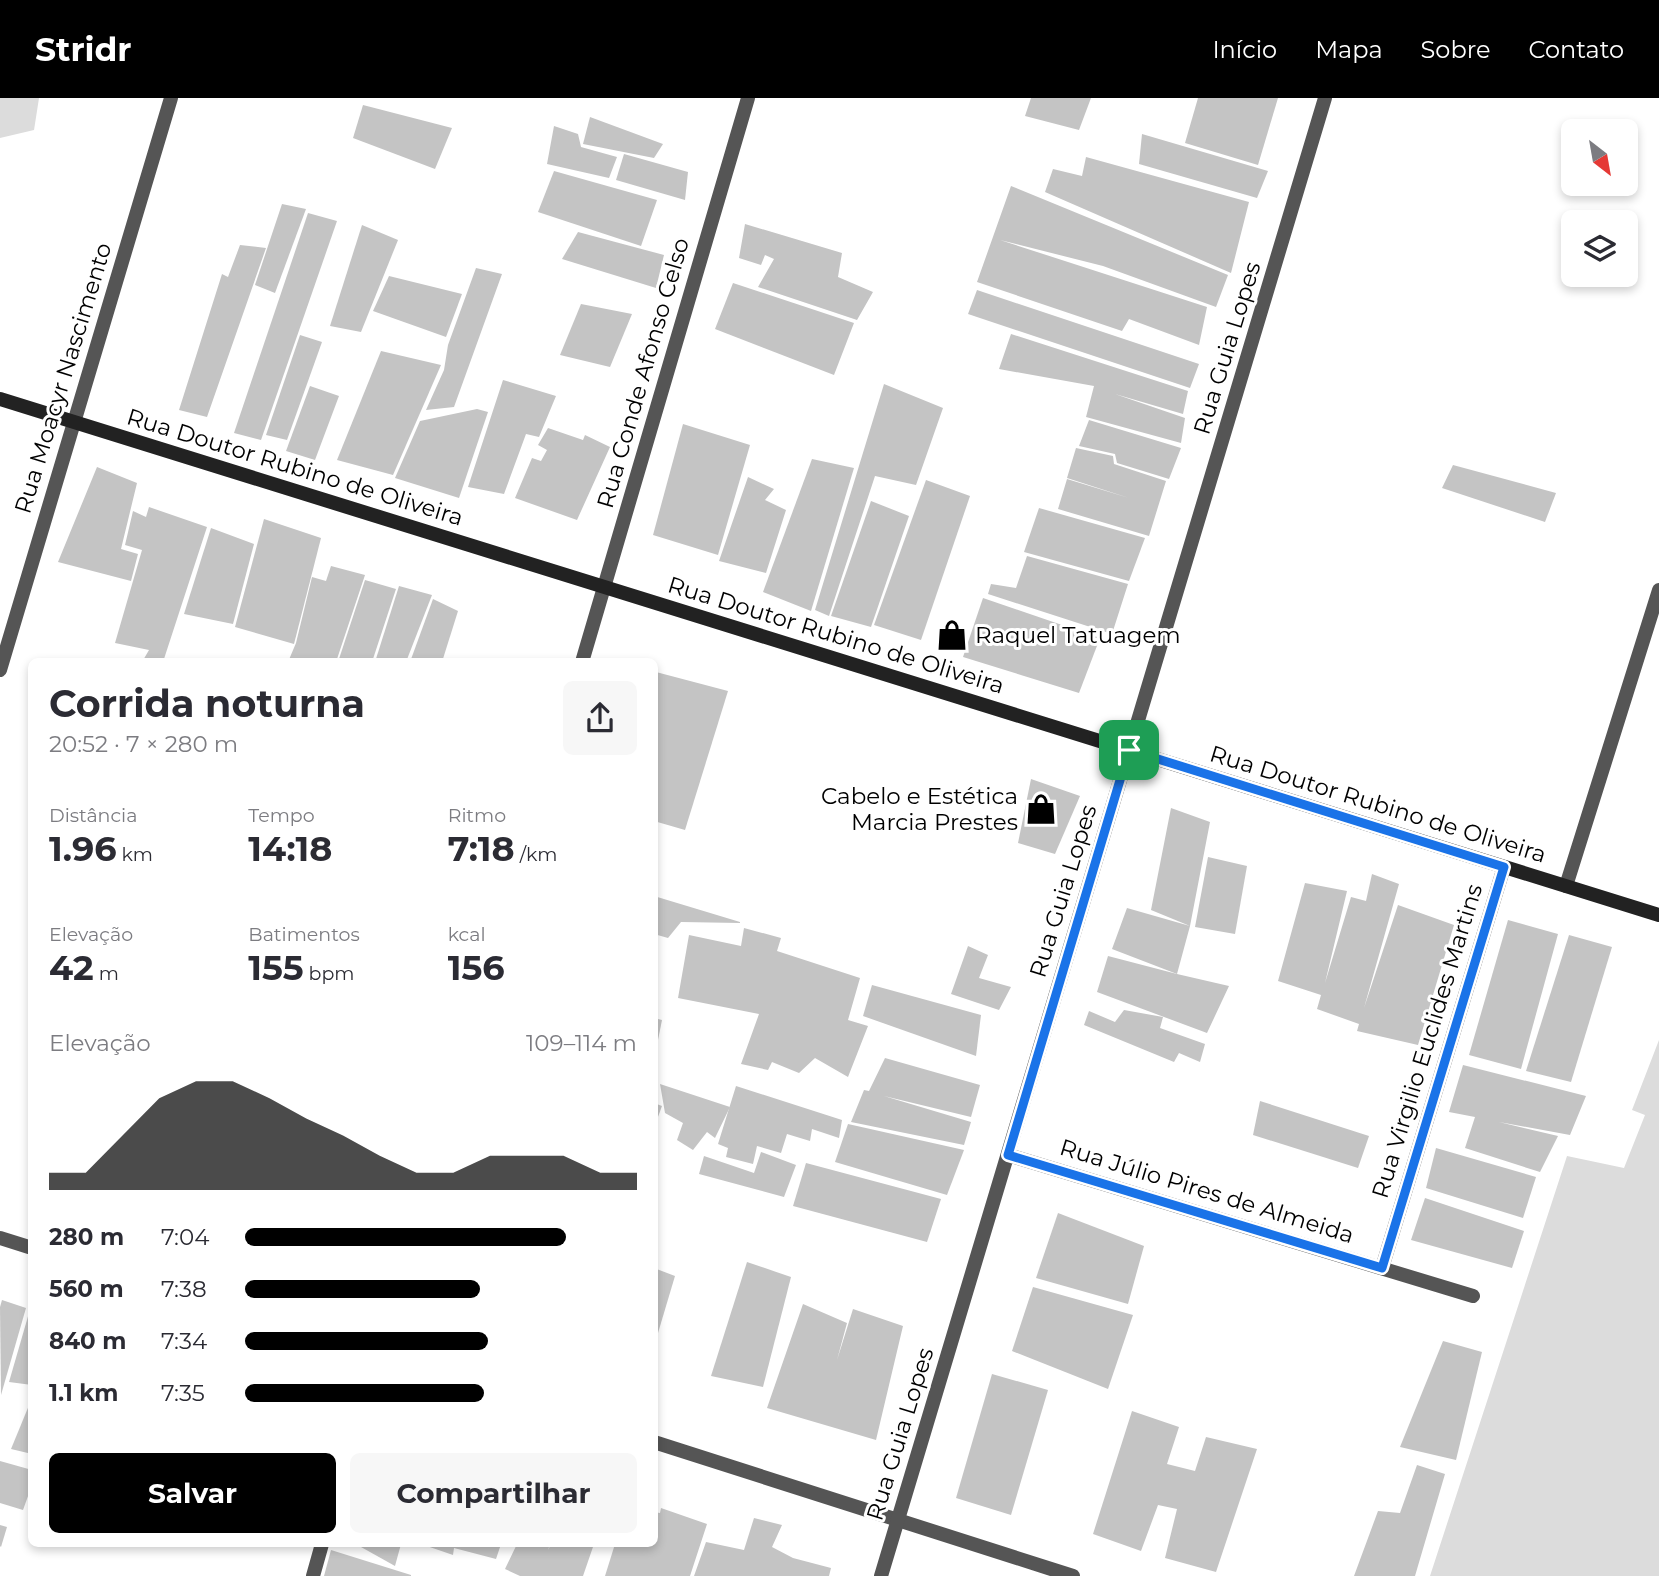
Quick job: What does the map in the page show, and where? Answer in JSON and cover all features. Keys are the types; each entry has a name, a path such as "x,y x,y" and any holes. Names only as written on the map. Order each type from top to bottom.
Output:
{"street":[{"name":"Rua Moacyr Nascimento","path":"0,670 171,98"},
{"name":"Rua Conde Afonso Celso","path":"583,658 748,98"},
{"name":"Rua Guia Lopes","path":"881,1576 1325,98"},
{"name":"Rua Doutor Rubino de Oliveira","path":"0,399 1659,915"},
{"path":"1566,886 1659,590"},
{"name":"Rua Virgilio Euclides Martins","path":"1382,1268 1504,867"},
{"name":"Rua Júlio Pires de Almeida","path":"1008,1155 1472,1296"},
{"path":"0,1238 28,1247"},
{"path":"658,1443 899,1518 1073,1576"},
{"path":"313,1576 321,1547"}],"shaded area":[{"path":"0,98 39,98 34,130 0,138"},
{"path":"1659,1040 1659,1576 1430,1576 1567,1156 1624,1168 1645,1115 1632,1110"}],"building":[{"path":"1031,98 1091,98 1079,130 1025,116"},
{"path":"1198,98 1278,98 1258,165 1185,143"},
{"path":"363,105 452,128 435,169 353,138"},
{"path":"590,117 663,144 654,158 583,144"},
{"path":"554,126 578,134 581,147 617,157 609,178 547,164"},
{"path":"1142,134 1268,171 1257,198 1139,164"},
{"path":"624,154 688,172 685,200 616,180"},
{"path":"1086,157 1249,202 1231,273 1045,192 1053,169 1082,176"},
{"path":"554,171 657,200 641,246 538,212"},
{"path":"1011,186 1228,275 1216,307 1103,266 1000,240 1207,307 1199,345 1129,319 1122,331 977,282"},
{"path":"282,204 306,209 275,293 255,285"},
{"path":"308,213 337,221 261,440 234,433"},
{"path":"745,224 842,253 838,277 873,292 857,320 758,287 774,259 765,255 761,265 739,258"},
{"path":"362,225 398,240 361,332 330,326"},
{"path":"578,232 664,255 656,288 562,259"},
{"path":"240,245 266,248 207,417 179,410 222,274 228,277"},
{"path":"476,268 502,274 454,407 426,410 444,370 448,345"},
{"path":"389,276 462,294 446,337 373,311"},
{"path":"733,283 854,323 834,375 715,329"},
{"path":"977,290 1199,364 1190,388 968,314"},
{"path":"581,304 632,314 610,367 560,355"},
{"path":"1011,334 1188,391 1183,414 1115,394 1185,418 1181,443 1086,417 1094,386 999,369"},
{"path":"300,335 322,342 287,440 266,435"},
{"path":"381,351 441,365 393,475 337,460"},
{"path":"503,380 556,396 539,437 526,434 504,494 468,487"},
{"path":"884,384 943,408 916,485 875,476 829,616 815,610"},
{"path":"310,386 339,396 315,460 286,451"},
{"path":"477,409 488,412 459,498 395,478 420,421"},
{"path":"1089,420 1181,448 1169,479 1117,463 1115,454 1079,446"},
{"path":"683,424 750,445 718,555 653,535"},
{"path":"548,428 583,440 585,435 610,447 577,520 515,498 532,458 541,461 547,450 538,445"},
{"path":"1076,448 1113,456 1114,464 1166,481 1149,536 1058,509 1067,479 1129,498 1067,478"},
{"path":"812,459 854,468 811,611 763,592"},
{"path":"1453,465 1556,493 1545,522 1442,488"},
{"path":"97,467 137,483 121,549 138,554 131,581 58,562"},
{"path":"748,477 774,489 765,500 786,510 766,573 719,561"},
{"path":"926,480 970,496 921,640 874,625"},
{"path":"871,501 909,516 871,627 831,616"},
{"path":"149,507 207,527 164,658 144,658 149,650 115,643 142,550 125,545 133,511 146,517"},
{"path":"1039,508 1145,538 1129,581 1024,552"},
{"path":"264,519 321,538 294,644 235,627"},
{"path":"211,528 254,544 233,624 184,614"},
{"path":"1027,556 1128,584 1112,634 988,594 991,584 1016,588"},
{"path":"331,566 365,575 337,658 290,658 296,643 312,577 326,581"},
{"path":"365,580 396,589 373,658 339,658"},
{"path":"399,586 432,595 408,658 376,658"},
{"path":"983,598 1100,638 1079,693 963,657"},
{"path":"433,599 458,611 443,658 411,658"},
{"path":"658,673 728,691 685,830 658,822"},
{"path":"1031,779 1080,796 1055,854 1018,843"},
{"path":"1171,808 1210,822 1190,926 1151,910"},
{"path":"1208,857 1247,866 1235,934 1195,927"},
{"path":"1372,874 1399,884 1364,1008 1398,905 1454,925 1418,1045 1357,1031 1359,1024 1317,1009 1321,995 1278,981 1305,883 1347,891 1325,983 1351,897 1366,901"},
{"path":"658,897 740,922 681,922 668,938 658,935"},
{"path":"1127,908 1190,926 1177,974 1112,949"},
{"path":"1508,920 1558,934 1521,1069 1469,1055"},
{"path":"744,928 781,938 777,951 860,978 848,1020 868,1026 848,1077 815,1058 799,1073 772,1062 768,1070 741,1064 759,1014 678,998 689,935 741,946"},
{"path":"1569,935 1612,947 1571,1082 1526,1071"},
{"path":"968,946 988,955 979,978 1011,987 999,1010 951,994"},
{"path":"1108,956 1229,986 1207,1033 1097,992"},
{"path":"872,985 981,1015 976,1056 863,1016"},
{"path":"1124,1010 1163,1017 1160,1028 1205,1044 1200,1062 1179,1053 1174,1062 1084,1025 1089,1011 1115,1022"},
{"path":"658,1019 662,1020 658,1040"},
{"path":"885,1058 980,1085 971,1117 884,1096 971,1122 964,1145 851,1122 864,1090 869,1091"},
{"path":"1463,1065 1586,1096 1570,1135 1499,1122 1558,1136 1540,1172 1465,1148 1475,1117 1449,1112"},
{"path":"660,1084 730,1107 715,1138 707,1132 693,1150 677,1140 683,1123 665,1113"},
{"path":"736,1086 842,1120 839,1138 812,1129 810,1141 787,1134 781,1153 757,1146 753,1164 726,1157 728,1148 718,1144"},
{"path":"1260,1101 1369,1136 1358,1168 1253,1135"},
{"path":"848,1124 964,1150 947,1195 835,1162"},
{"path":"1436,1148 1536,1177 1523,1218 1426,1188"},
{"path":"761,1152 796,1165 784,1197 699,1174 704,1156 754,1173"},
{"path":"806,1163 941,1199 927,1242 793,1206"},
{"path":"1425,1198 1524,1231 1512,1268 1411,1240"},
{"path":"1058,1213 1144,1246 1128,1304 1036,1278"},
{"path":"747,1262 791,1277 763,1387 711,1376"},
{"path":"658,1270 675,1276 658,1333"},
{"path":"1033,1287 1133,1315 1108,1389 1012,1351"},
{"path":"2,1300 26,1308 1,1395 0,1307"},
{"path":"803,1304 847,1323 837,1360 853,1309 903,1326 876,1440 767,1408"},
{"path":"28,1316 28,1384 9,1382"},
{"path":"1443,1341 1482,1352 1456,1460 1400,1447"},
{"path":"992,1374 1048,1390 1011,1515 956,1498"},
{"path":"28,1408 28,1453 11,1449"},
{"path":"1132,1411 1179,1427 1167,1464 1195,1471 1206,1437 1257,1449 1216,1572 1165,1558 1177,1509 1158,1505 1141,1551 1093,1534"},
{"path":"0,1461 28,1469 28,1496 23,1510 0,1503"},
{"path":"1417,1465 1445,1474 1415,1576 1354,1576 1378,1511 1400,1513"},
{"path":"661,1508 707,1524 690,1576 605,1576 614,1547 658,1547"},
{"path":"754,1518 782,1525 772,1547 793,1558 831,1568 829,1576 694,1576 706,1542 744,1550"},
{"path":"0,1525 7,1527 1,1547 0,1546"},
{"path":"361,1547 400,1547 395,1566"},
{"path":"430,1547 500,1547 496,1559 454,1548 453,1555"},
{"path":"516,1547 549,1547 548,1550 550,1547 593,1547 583,1576 520,1576 505,1569"},
{"path":"331,1550 411,1575 411,1576 324,1576"}],"place":[{"name":"Raquel Tatuagem","path":"952,635"},
{"name":"Cabelo e Estética Marcia Prestes","path":"1041,809"}],"route":[{"path":"1129,750 1504,867 1382,1268 1008,1155 1129,750"}]}
